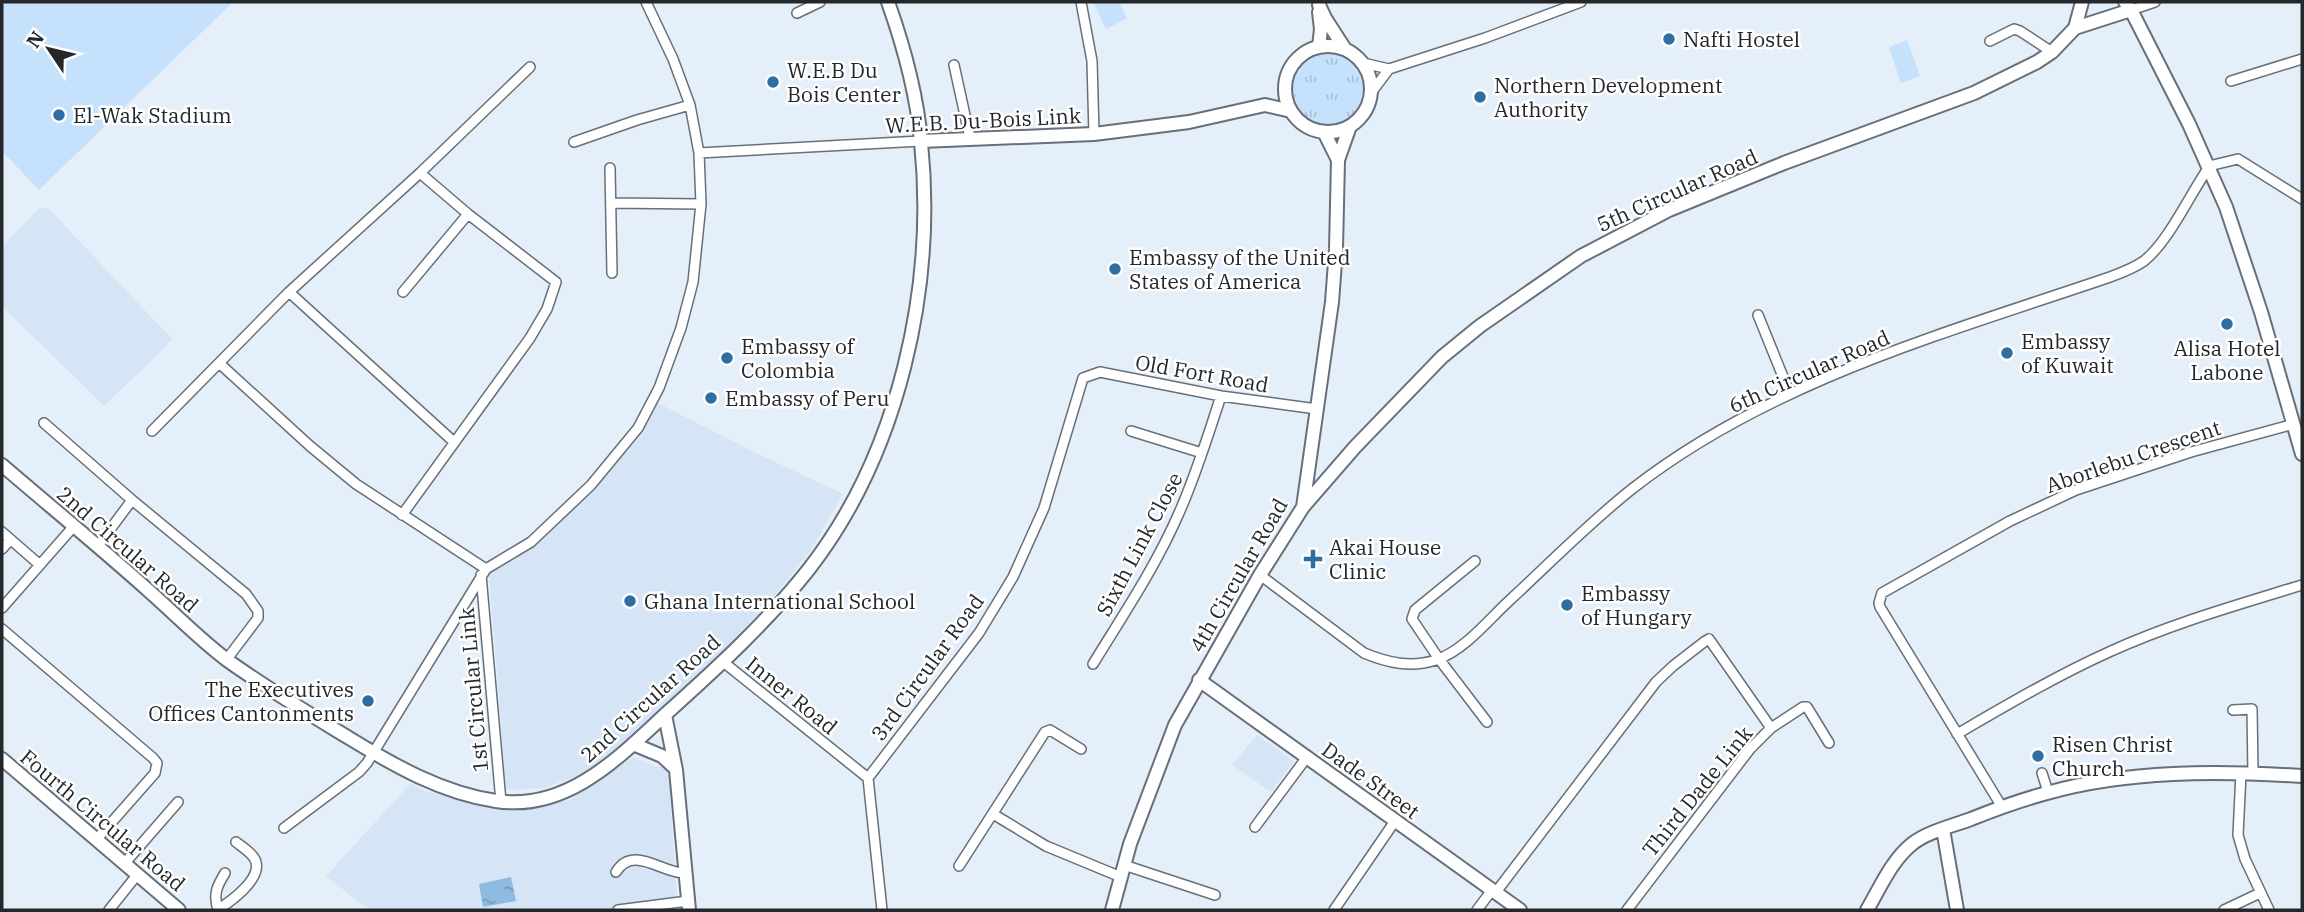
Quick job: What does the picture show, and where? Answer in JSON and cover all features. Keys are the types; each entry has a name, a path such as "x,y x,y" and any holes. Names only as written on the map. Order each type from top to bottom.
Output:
{"street":[{"path":"284,828 359,772 374,753 484,572 531,542 591,485 638,428 659,388 681,328 693,282 701,204 699,153 690,104 673,59 646,2"},
{"path":"797,13 820,2"},
{"name":"2nd Circular Road","path":"2,465 227,660 374,753 422,779 470,796 501,802 542,799 582,784 665,715 775,609 811,566 859,491 887,423 910,342 922,267 924,198 921,141 911,80 888,2"},
{"path":"1081,2 1093,61 1094,134"},
{"path":"1363,63 1389,69 1485,38 1579,2"},
{"path":"2076,28 2082,2"},
{"path":"2155,2 2128,6 2209,167 2239,245 2302,454"},
{"path":"1319,3 1319,47"},
{"path":"1319,3 1325,19 1346,49 1363,63 1370,77 1371,93 1368,106 1350,126 1338,131 1324,132 1311,128 1291,111 1286,98 1289,72 1296,60 1319,47 1346,49"},
{"name":"5th Circular Road","path":"1303,507 1364,438 1442,357 1480,326 1581,256 1669,210 1796,158 1974,93 2037,62 2052,52 2076,28 2128,6"},
{"path":"1990,41 2014,29 2052,52"},
{"path":"2231,81 2302,59"},
{"path":"954,65 970,138"},
{"path":"152,431 289,292 420,173 530,67"},
{"path":"1371,93 1389,69"},
{"path":"1265,105 1286,85"},
{"path":"574,142 690,104"},
{"name":"W.E.B. Du-Bois Link","path":"699,153 1094,134 1189,122 1265,105 1291,111"},
{"name":"4th Circular Road","path":"1112,910 1139,819 1175,725 1303,507 1332,302 1338,160 1350,126"},
{"name":"4th Circular Road","path":"1324,132 1338,160"},
{"path":"2209,167 2238,159 2302,199"},
{"name":"6th Circular Road","path":"1261,575 1364,653 1396,663 1416,665 1438,659 1469,639 1561,551 1640,483 1687,450 1790,394 1911,344 2127,271 2144,261 2157,247 2209,167"},
{"path":"610,168 611,273"},
{"path":"402,515 530,338 547,309 556,282 420,173"},
{"path":"612,203 701,204"},
{"path":"403,292 468,214"},
{"path":"289,292 454,442"},
{"path":"1758,315 1790,394"},
{"path":"219,363 356,484 484,572"},
{"name":"Old Fort Road","path":"1083,378 1100,372 1222,396 1317,410"},
{"name":"3rd Circular Road","path":"868,778 979,633 1013,577 1044,508 1083,378"},
{"name":"Sixth Link Close","path":"1093,664 1140,587 1178,516 1222,396"},
{"path":"44,423 239,588 258,611 255,624 227,660"},
{"name":"Aborlebu Crescent","path":"1957,734 1880,607 1880,597 1888,588 2010,521 2076,490 2191,452 2294,424"},
{"path":"1131,431 1202,453"},
{"path":"97,547 132,500"},
{"path":"2,608 74,526"},
{"path":"2,532 40,565"},
{"path":"2,549 10,540"},
{"path":"1475,561 1415,610 1412,619 1438,659 1488,722"},
{"name":"1st Circular Link","path":"484,572 501,802"},
{"path":"2002,807 1957,734 2064,673 2110,651 2161,631 2302,586"},
{"path":"2,629 157,764 155,773 96,840"},
{"path":"1478,910 1657,682 1704,642 1709,639 1771,728"},
{"name":"Inner Road","path":"722,661 868,778"},
{"name":"Dade Street","path":"1199,680 1520,910"},
{"name":"Third Dade Link","path":"1627,910 1740,762 1771,728 1807,707 1829,743"},
{"path":"2233,710 2252,709 2238,835 2260,894 2269,910"},
{"path":"618,910 688,906 676,769 665,715"},
{"path":"959,866 1045,732 1050,730 1082,749"},
{"path":"633,744 662,756 676,769"},
{"path":"1255,827 1307,757"},
{"name":"Fourth Circular Road","path":"2,759 179,910"},
{"path":"1867,910 1900,854 1915,841 2049,792 2101,781 2141,777 2247,773 2302,776"},
{"path":"2042,774 2049,792"},
{"path":"868,778 882,910"},
{"path":"124,864 178,802"},
{"path":"993,814 1046,846 1077,860 1215,895"},
{"path":"1334,910 1395,821"},
{"path":"1943,830 1957,910"},
{"path":"225,873 214,898 218,910 237,897 257,868 255,858 236,842"},
{"path":"616,872 624,864 639,860 654,863 674,873 685,873"},
{"path":"108,910 137,875"},
{"path":"2224,910 2260,894"}],"shaded area":[{"path":"39,208 48,208 172,339 104,406 2,306 2,247"},
{"name":"Ghana International School","path":"658,403 843,494 811,550 747,630 634,736 596,769 544,788 506,790 489,573 553,529 636,439"},
{"path":"1257,735 1294,761 1271,792 1232,765"},
{"path":"634,757 656,767 668,767 677,897 603,910 369,910 326,876 411,783 425,791 477,803 528,807 570,800"}],"green space":[{"name":"El-Wak Stadium","path":"2,2 233,2 39,190 2,151"},
{"path":"1093,2 1119,2 1127,18 1106,29"},
{"path":"1907,40 1920,76 1901,83 1889,47"},
{"path":"1320,48 1336,48 1350,54 1361,65 1367,79 1367,95 1361,109 1350,120 1336,126 1320,126 1306,120 1295,109 1289,95 1289,79 1295,65 1306,54"}],"water":[{"path":"511,877 516,901 483,907 479,884"}],"place":[{"name":"Nafti Hostel","path":"1669,39"},
{"name":"W.E.B Du Bois Center","path":"773,82"},
{"name":"Northern Development Authority","path":"1480,97"},
{"name":"El-Wak Stadium","path":"59,115"},
{"name":"Embassy of the United States of America","path":"1115,269"},
{"name":"Alisa Hotel Labone","path":"2227,324"},
{"name":"Embassy of Kuwait","path":"2007,353"},
{"name":"Embassy of Colombia","path":"727,358"},
{"name":"Embassy of Peru","path":"711,398"},
{"name":"Akai House Clinic","path":"1313,559"},
{"name":"Ghana International School","path":"630,601"},
{"name":"Embassy of Hungary","path":"1567,605"},
{"name":"The Executives Offices Cantonments","path":"368,701"},
{"name":"Risen Christ Church","path":"2038,756"}]}
